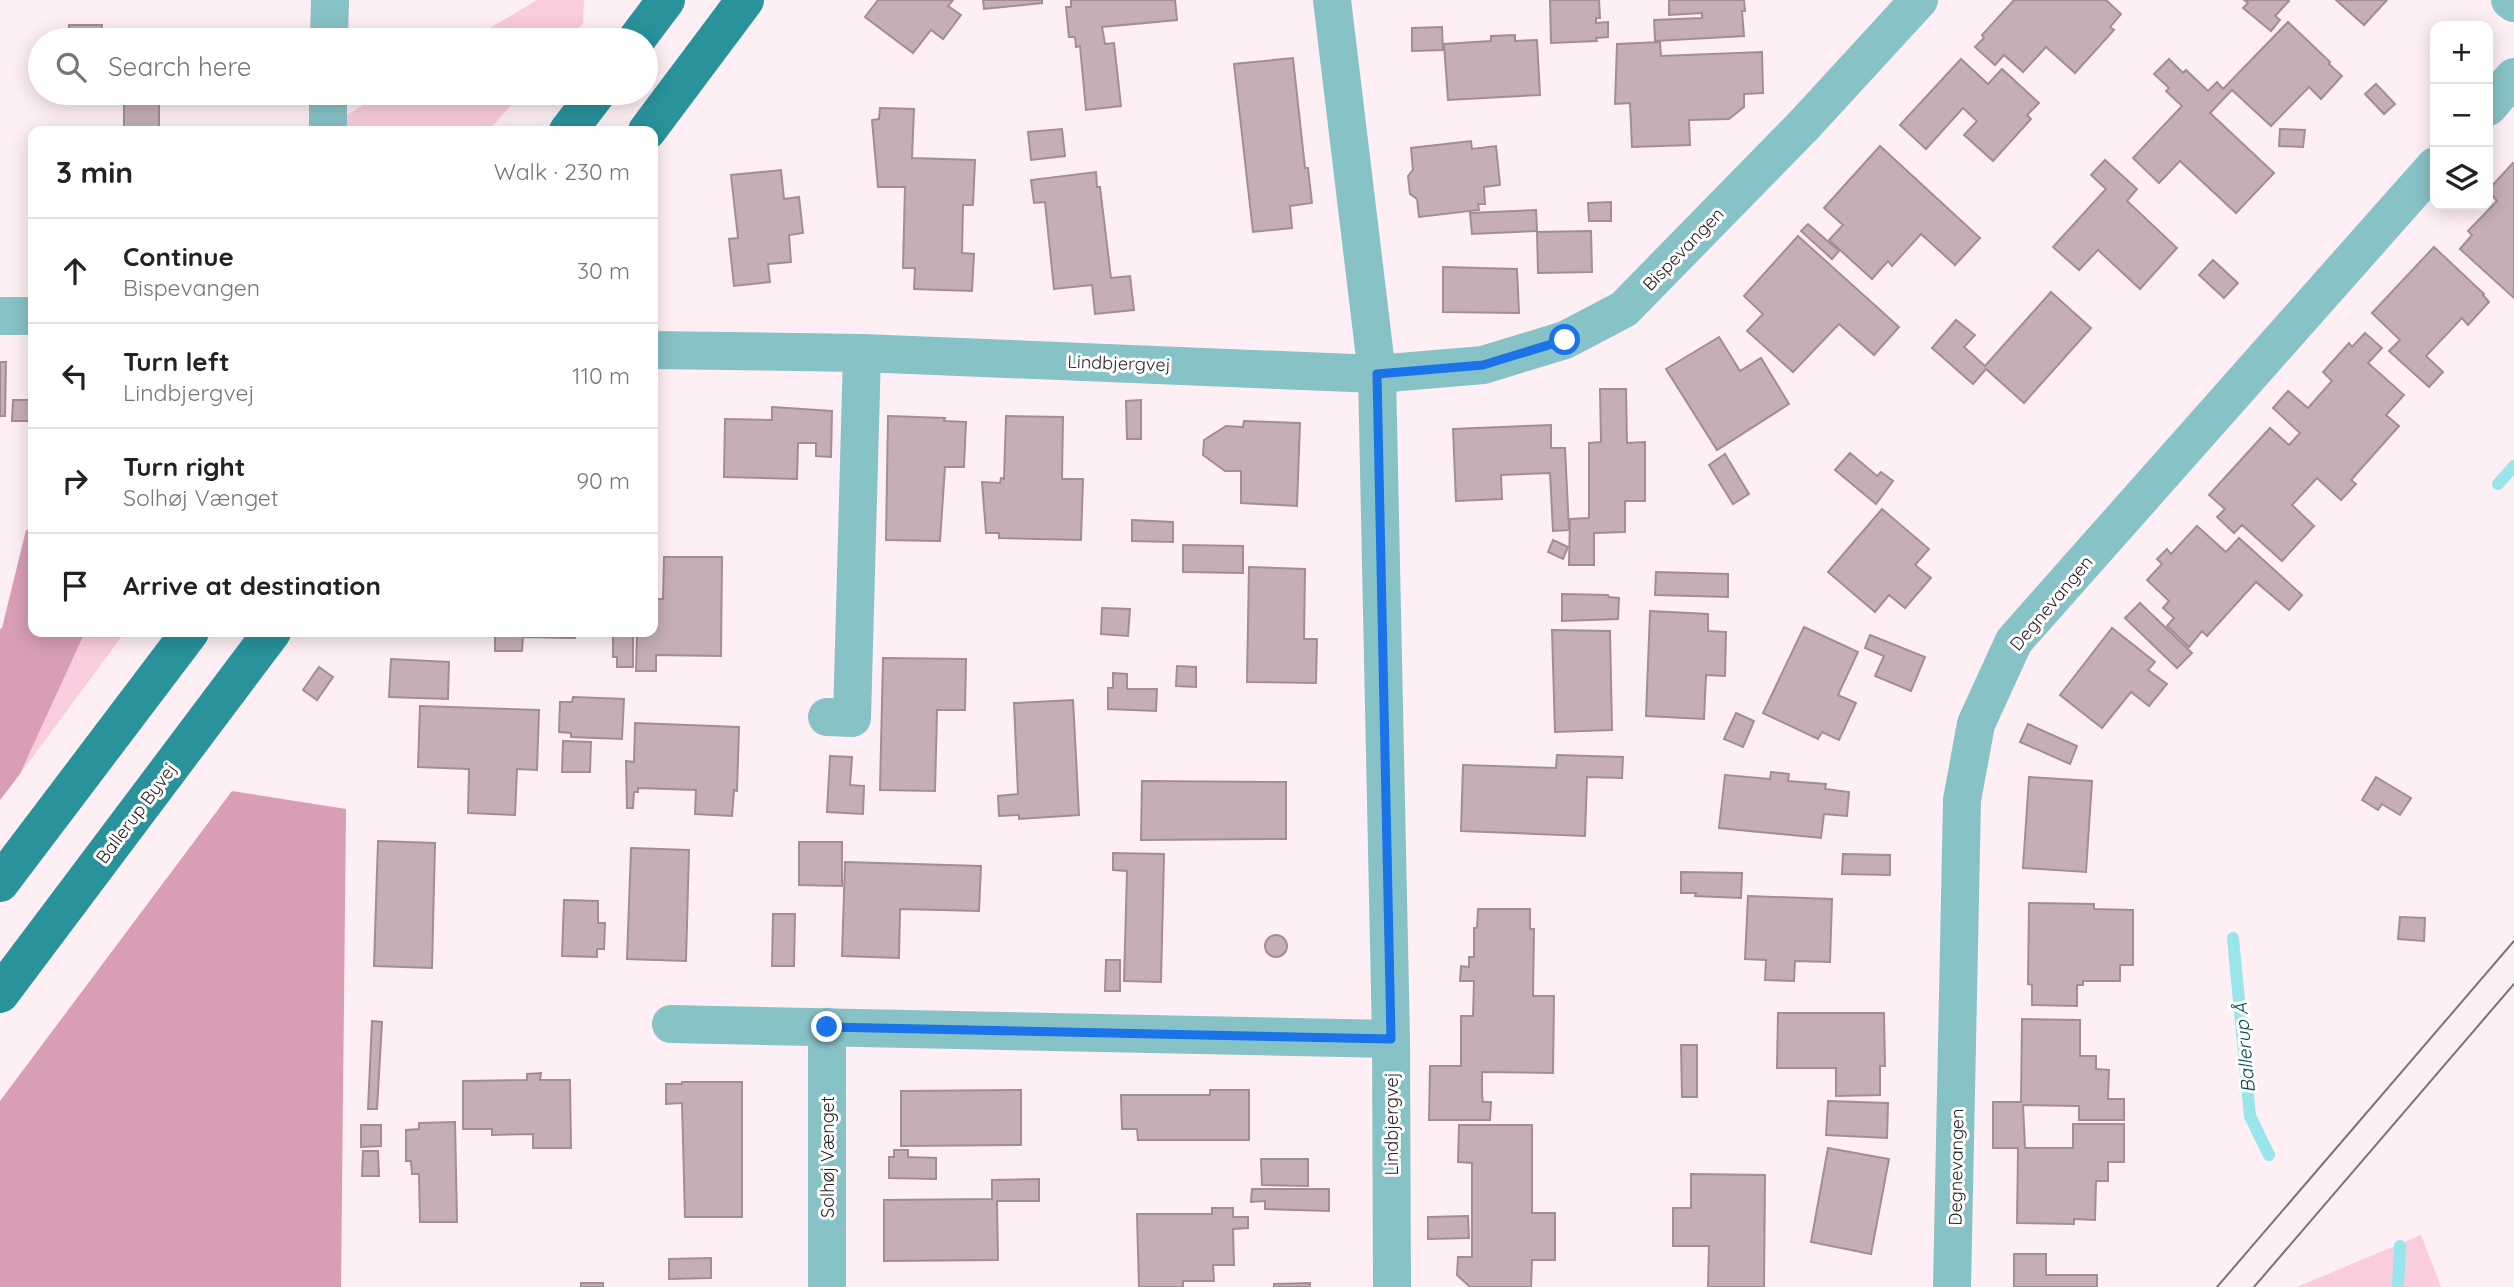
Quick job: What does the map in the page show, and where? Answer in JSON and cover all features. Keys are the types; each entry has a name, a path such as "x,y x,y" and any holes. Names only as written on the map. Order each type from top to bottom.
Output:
{"main road":[{"path":"645,28 666,0"},
{"path":"651,126 745,0"},
{"path":"572,126 588,105"},
{"path":"0,883 186,637"},
{"name":"Ballerup Byvej","path":"0,994 268,637"}],"street":[{"path":"329,28 330,0"},
{"name":"Lindbjergvej","path":"1332,0 1377,374 1391,1039 1392,1287"},
{"name":"Bispevangen","path":"1377,374 1483,365 1565,340 1623,309 1805,124 1919,0"},
{"path":"2493,101 2514,77"},
{"path":"328,105 328,126"},
{"name":"Degnevangen","path":"1952,1287 1962,800 1976,724 2014,641 2430,172"},
{"path":"0,316 28,316"},
{"name":"Lindbjergvej","path":"658,350 862,353 1377,374"},
{"path":"827,717 852,718 862,353"},
{"path":"671,1024 1391,1039"},
{"name":"Solhøj Vænget","path":"827,1027 827,1287"}],"shaded area":[{"path":"537,0 584,0 583,23 579,28 490,28"},
{"path":"363,105 511,105 492,126 344,126 345,116"},
{"path":"28,530 28,637 83,637 20,774 0,800 0,629"},
{"path":"83,637 121,637 20,774"},
{"path":"232,791 346,809 341,1287 0,1287 0,1101"},
{"path":"2421,1235 2441,1287 2297,1287"}],"building":[{"path":"878,0 953,0 948,6 961,15 943,39 931,30 913,53 865,17"},
{"path":"983,0 1042,0 1042,3 984,9"},
{"path":"1071,0 1175,0 1177,20 1102,27 1105,44 1114,43 1121,106 1086,110 1080,46 1076,47 1075,37 1069,37 1066,7 1071,7"},
{"path":"1550,0 1599,0 1600,18 1596,18 1596,23 1608,22 1608,37 1596,38 1597,41 1551,43"},
{"path":"1669,0 1744,0 1744,36 1655,41 1654,20 1702,18 1702,13 1669,15"},
{"path":"2014,0 2106,0 2121,14 2110,27 2114,30 2075,73 2046,47 2023,72 2004,55 1995,65 1975,47 1984,38 1982,35"},
{"path":"2244,0 2289,1 2275,16 2280,20 2271,31 2243,8 2248,3"},
{"path":"2336,0 2387,0 2364,25"},
{"path":"2288,22 2342,76 2321,99 2309,87 2271,126 2232,90 2210,113 2274,173 2236,213 2180,161 2159,183 2133,158 2182,106 2166,91 2169,88 2154,74 2169,59 2183,73 2186,70 2208,91 2217,82 2223,89"},
{"path":"69,25 102,25 102,28 69,28"},
{"path":"1442,27 1443,50 1412,51 1412,28"},
{"path":"1515,35 1515,41 1537,40 1540,95 1448,100 1444,44 1491,41 1491,36"},
{"path":"1660,42 1661,56 1762,52 1763,93 1744,94 1744,107 1729,119 1689,120 1690,145 1632,147 1630,103 1615,104 1617,44"},
{"path":"1293,58 1305,168 1308,168 1312,203 1290,206 1292,228 1253,232 1234,64"},
{"path":"1961,59 1988,84 2002,69 2039,103 2027,115 2031,119 1993,161 1964,135 1977,121 1963,108 1926,149 1900,125"},
{"path":"2376,84 2395,104 2384,114 2365,94"},
{"path":"124,105 159,105 159,126 124,126"},
{"path":"880,108 914,109 912,158 975,160 973,205 963,205 962,253 974,254 972,291 914,289 915,268 903,268 905,187 878,187 872,120 879,119"},
{"path":"1062,129 1065,156 1031,160 1028,132"},
{"path":"2280,129 2305,130 2303,147 2279,146"},
{"path":"1471,141 1472,149 1496,146 1500,185 1484,187 1485,204 1478,204 1479,210 1419,217 1417,199 1410,194 1408,176 1413,170 1411,148"},
{"path":"1880,146 1980,238 1955,265 1921,234 1892,266 1888,261 1872,279 1829,240 1843,225 1824,208"},
{"path":"2105,160 2137,189 2127,201 2177,248 2140,289 2098,250 2079,270 2053,247 2106,189 2091,175"},
{"path":"2513,163 2514,298 2460,249 2472,235 2468,231 2488,210 2493,210 2497,201 2493,196 2493,185"},
{"path":"781,170 784,199 799,197 803,233 789,235 791,262 768,264 770,282 734,286 729,239 738,238 731,175"},
{"path":"1096,172 1111,278 1130,276 1134,310 1095,314 1092,285 1054,289 1045,202 1034,203 1031,180"},
{"path":"1611,202 1611,221 1589,221 1588,203"},
{"path":"1536,210 1537,231 1472,234 1470,213"},
{"path":"1808,224 1839,251 1832,259 1801,231"},
{"path":"1591,231 1592,272 1538,273 1537,232"},
{"path":"1798,236 1899,327 1874,355 1839,324 1793,372 1747,331 1763,314 1744,296"},
{"path":"2434,247 2484,294 2489,302 2468,325 2462,318 2426,356 2443,372 2429,387 2389,351 2400,340 2372,313"},
{"path":"2213,260 2238,283 2224,298 2199,275"},
{"path":"1443,267 1517,269 1519,313 1443,312"},
{"path":"2051,292 2091,328 2024,403 1986,369 1973,384 1932,348 1956,320 1975,335 1964,347 1985,366"},
{"path":"2365,333 2382,348 2368,363 2404,395 2386,415 2399,426 2351,480 2356,484 2341,500 2317,478 2292,505 2314,526 2282,561 2242,525 2234,533 2217,517 2225,509 2209,495 2270,428 2289,445 2300,433 2273,408 2288,391 2308,408 2332,381 2323,372 2349,343 2352,347"},
{"path":"1719,337 1740,371 1761,358 1789,404 1717,450 1666,369"},
{"path":"0,362 6,362 5,416 0,416"},
{"path":"1600,389 1626,389 1627,443 1645,442 1645,501 1625,501 1625,532 1594,533 1594,565 1569,565 1570,519 1589,518 1589,443 1601,442"},
{"path":"13,400 28,400 28,421 12,421"},
{"path":"1141,400 1141,439 1127,439 1126,401"},
{"path":"772,407 832,411 831,457 816,456 816,443 798,443 797,479 724,477 725,419 772,420"},
{"path":"888,416 945,418 944,421 966,422 964,467 945,467 940,541 886,540"},
{"path":"1006,416 1063,417 1062,479 1083,479 1081,540 999,538 999,533 986,533 982,482 1000,483 1001,478 1004,479"},
{"path":"1244,421 1300,423 1297,506 1241,503 1241,471 1225,471 1203,455 1204,440 1226,426 1243,427"},
{"path":"1551,425 1551,448 1565,448 1569,530 1553,531 1550,473 1501,475 1502,499 1456,501 1453,429"},
{"path":"1850,453 1877,476 1881,472 1893,481 1876,504 1835,470"},
{"path":"1725,454 1749,494 1733,504 1709,465"},
{"path":"1882,509 1929,549 1915,565 1931,578 1905,608 1889,595 1875,612 1828,572"},
{"path":"1132,520 1173,522 1173,542 1132,541"},
{"path":"2197,526 2226,552 2239,538 2302,595 2289,610 2256,582 2207,636 2202,631 2189,647 2167,626 2174,618 2163,608 2169,601 2147,580 2162,564 2157,559 2167,549 2171,554"},
{"path":"1553,540 1568,547 1563,559 1548,552"},
{"path":"1183,545 1243,546 1243,573 1183,572"},
{"path":"664,557 722,557 721,656 656,655 656,671 636,671 637,637 658,637 658,599 663,599"},
{"path":"1249,567 1305,569 1304,639 1317,639 1316,683 1247,682"},
{"path":"1656,572 1728,574 1728,597 1655,595"},
{"path":"1562,594 1608,595 1619,598 1618,619 1562,621"},
{"path":"2140,603 2192,653 2177,668 2125,618"},
{"path":"1102,608 1130,609 1128,636 1101,634"},
{"path":"1650,611 1708,614 1708,631 1726,632 1725,676 1706,675 1704,719 1646,716"},
{"path":"1804,627 1858,652 1838,695 1856,703 1839,740 1822,732 1818,739 1763,713"},
{"path":"2112,628 2155,662 2148,670 2167,684 2149,706 2131,692 2102,728 2060,695"},
{"path":"1552,630 1610,631 1612,730 1555,732"},
{"path":"1870,635 1925,657 1911,691 1875,676 1884,656 1865,648"},
{"path":"495,637 523,637 522,651 495,651"},
{"path":"613,637 633,637 633,667 617,667 617,657 613,657"},
{"path":"883,658 966,659 965,710 937,710 935,791 880,790"},
{"path":"391,659 449,662 448,699 389,697"},
{"path":"1177,666 1196,667 1196,687 1176,686"},
{"path":"319,667 333,677 317,700 303,690"},
{"path":"1113,673 1127,674 1127,689 1157,689 1156,711 1108,709 1108,688 1113,688"},
{"path":"573,697 624,699 622,739 571,737 571,733 559,732 560,702 572,702"},
{"path":"1073,700 1079,815 1019,819 1019,815 999,816 998,796 1018,794 1014,703"},
{"path":"420,706 539,710 537,770 517,769 515,815 468,813 469,769 418,767"},
{"path":"1736,713 1754,721 1743,747 1724,739"},
{"path":"635,723 739,727 737,791 734,790 732,816 695,814 696,790 638,788 638,792 634,792 633,808 627,808 626,761 634,762"},
{"path":"2028,724 2077,746 2070,764 2020,742"},
{"path":"563,741 591,742 590,772 562,772"},
{"path":"1557,755 1623,757 1622,778 1587,777 1585,836 1461,831 1463,765 1556,768"},
{"path":"830,756 852,757 850,785 864,786 863,814 827,812"},
{"path":"1771,772 1789,774 1788,781 1826,784 1825,789 1849,792 1847,816 1824,814 1821,838 1719,828 1725,775 1770,779"},
{"path":"2029,777 2092,781 2086,872 2023,868"},
{"path":"2376,777 2411,798 2400,815 2382,804 2378,810 2362,800"},
{"path":"1142,781 1286,782 1286,839 1141,840"},
{"path":"378,841 435,843 432,968 374,966"},
{"path":"799,842 842,842 842,886 799,885"},
{"path":"631,848 689,850 686,961 627,959"},
{"path":"1113,853 1164,854 1161,982 1124,981 1127,871 1113,870"},
{"path":"1843,854 1890,855 1890,875 1842,874"},
{"path":"845,862 981,866 979,911 900,909 899,958 842,956"},
{"path":"1681,872 1742,873 1741,898 1681,893"},
{"path":"1748,896 1832,899 1830,962 1795,961 1794,981 1765,980 1766,960 1745,959"},
{"path":"564,900 598,901 598,923 605,923 604,949 597,949 597,957 562,956"},
{"path":"2029,903 2094,904 2094,909 2133,910 2133,965 2120,965 2120,981 2083,981 2083,985 2077,985 2077,1006 2032,1005 2032,985 2028,984"},
{"path":"1478,909 1530,909 1530,929 1534,929 1533,996 1554,996 1553,1073 1482,1072 1483,1102 1491,1102 1490,1120 1429,1120 1430,1066 1461,1066 1461,1016 1473,1016 1474,981 1460,981 1461,966 1469,967 1469,957 1474,957 1474,928 1477,928"},
{"path":"773,914 795,914 794,966 772,966"},
{"path":"2400,917 2425,918 2424,941 2398,939"},
{"path":"1276,935 1284,938 1287,946 1284,954 1276,957 1268,954 1265,946 1268,938"},
{"path":"1106,960 1120,960 1120,991 1105,991"},
{"path":"1778,1013 1884,1013 1885,1066 1880,1066 1880,1095 1836,1096 1836,1068 1777,1068"},
{"path":"2022,1019 2080,1020 2080,1056 2096,1056 2096,1069 2109,1070 2108,1099 2124,1099 2124,1120 2079,1120 2079,1106 2023,1105 2025,1148 2073,1148 2073,1124 2124,1124 2124,1162 2108,1162 2108,1181 2096,1181 2095,1220 2074,1219 2074,1224 2017,1223 2018,1148 1993,1148 1993,1102 2021,1102"},
{"path":"372,1021 382,1022 377,1109 368,1109"},
{"path":"1681,1045 1697,1045 1697,1097 1682,1097"},
{"path":"541,1073 540,1080 570,1080 571,1148 533,1148 533,1134 492,1135 492,1129 463,1129 463,1081 527,1080 527,1074"},
{"path":"742,1082 742,1217 685,1217 682,1103 666,1104 666,1084"},
{"path":"1021,1090 1021,1145 901,1146 901,1091"},
{"path":"1210,1090 1249,1090 1249,1140 1138,1140 1137,1129 1122,1129 1121,1095 1210,1095"},
{"path":"1828,1101 1888,1103 1887,1138 1826,1135"},
{"path":"455,1122 457,1222 420,1222 419,1174 412,1174 411,1161 406,1161 406,1130 419,1129 419,1123"},
{"path":"361,1125 381,1125 381,1146 361,1147"},
{"path":"1459,1125 1532,1125 1532,1213 1555,1213 1555,1260 1532,1260 1531,1287 1470,1287 1457,1275 1458,1257 1472,1257 1472,1163 1458,1162"},
{"path":"1828,1148 1889,1159 1871,1254 1811,1242"},
{"path":"894,1150 908,1150 908,1157 936,1158 936,1179 889,1178 889,1157 894,1157"},
{"path":"363,1151 378,1151 379,1176 362,1176"},
{"path":"1261,1159 1308,1159 1308,1186 1262,1185"},
{"path":"1691,1174 1765,1175 1764,1287 1708,1287 1709,1246 1673,1246 1673,1208 1691,1208"},
{"path":"1039,1179 1039,1201 997,1201 998,1260 884,1261 884,1200 992,1199 992,1180"},
{"path":"1252,1189 1329,1189 1329,1211 1265,1209 1265,1201 1251,1202"},
{"path":"1212,1208 1233,1208 1233,1217 1248,1217 1248,1228 1233,1229 1234,1265 1213,1265 1214,1281 1183,1281 1183,1287 1139,1287 1137,1214 1212,1214"},
{"path":"1468,1216 1469,1238 1428,1239 1428,1217"},
{"path":"2014,1254 2046,1254 2046,1275 2097,1275 2097,1287 2014,1287"},
{"path":"711,1258 711,1278 669,1279 669,1259"},
{"path":"581,1283 603,1283 603,1287 581,1287"},
{"path":"1310,1283 1310,1287 1274,1287 1274,1284"}],"waterway":[{"name":"Ballerup Å","path":"2498,484 2514,466"},
{"name":"Ballerup Å","path":"2233,938 2250,1116 2269,1155"},
{"path":"2398,1287 2400,1246"}],"tram line":[{"path":"2217,1287 2514,941"},
{"path":"2254,1287 2514,984"}],"route":[{"path":"827,1027 1391,1039 1377,374 1483,365 1565,340"}]}
